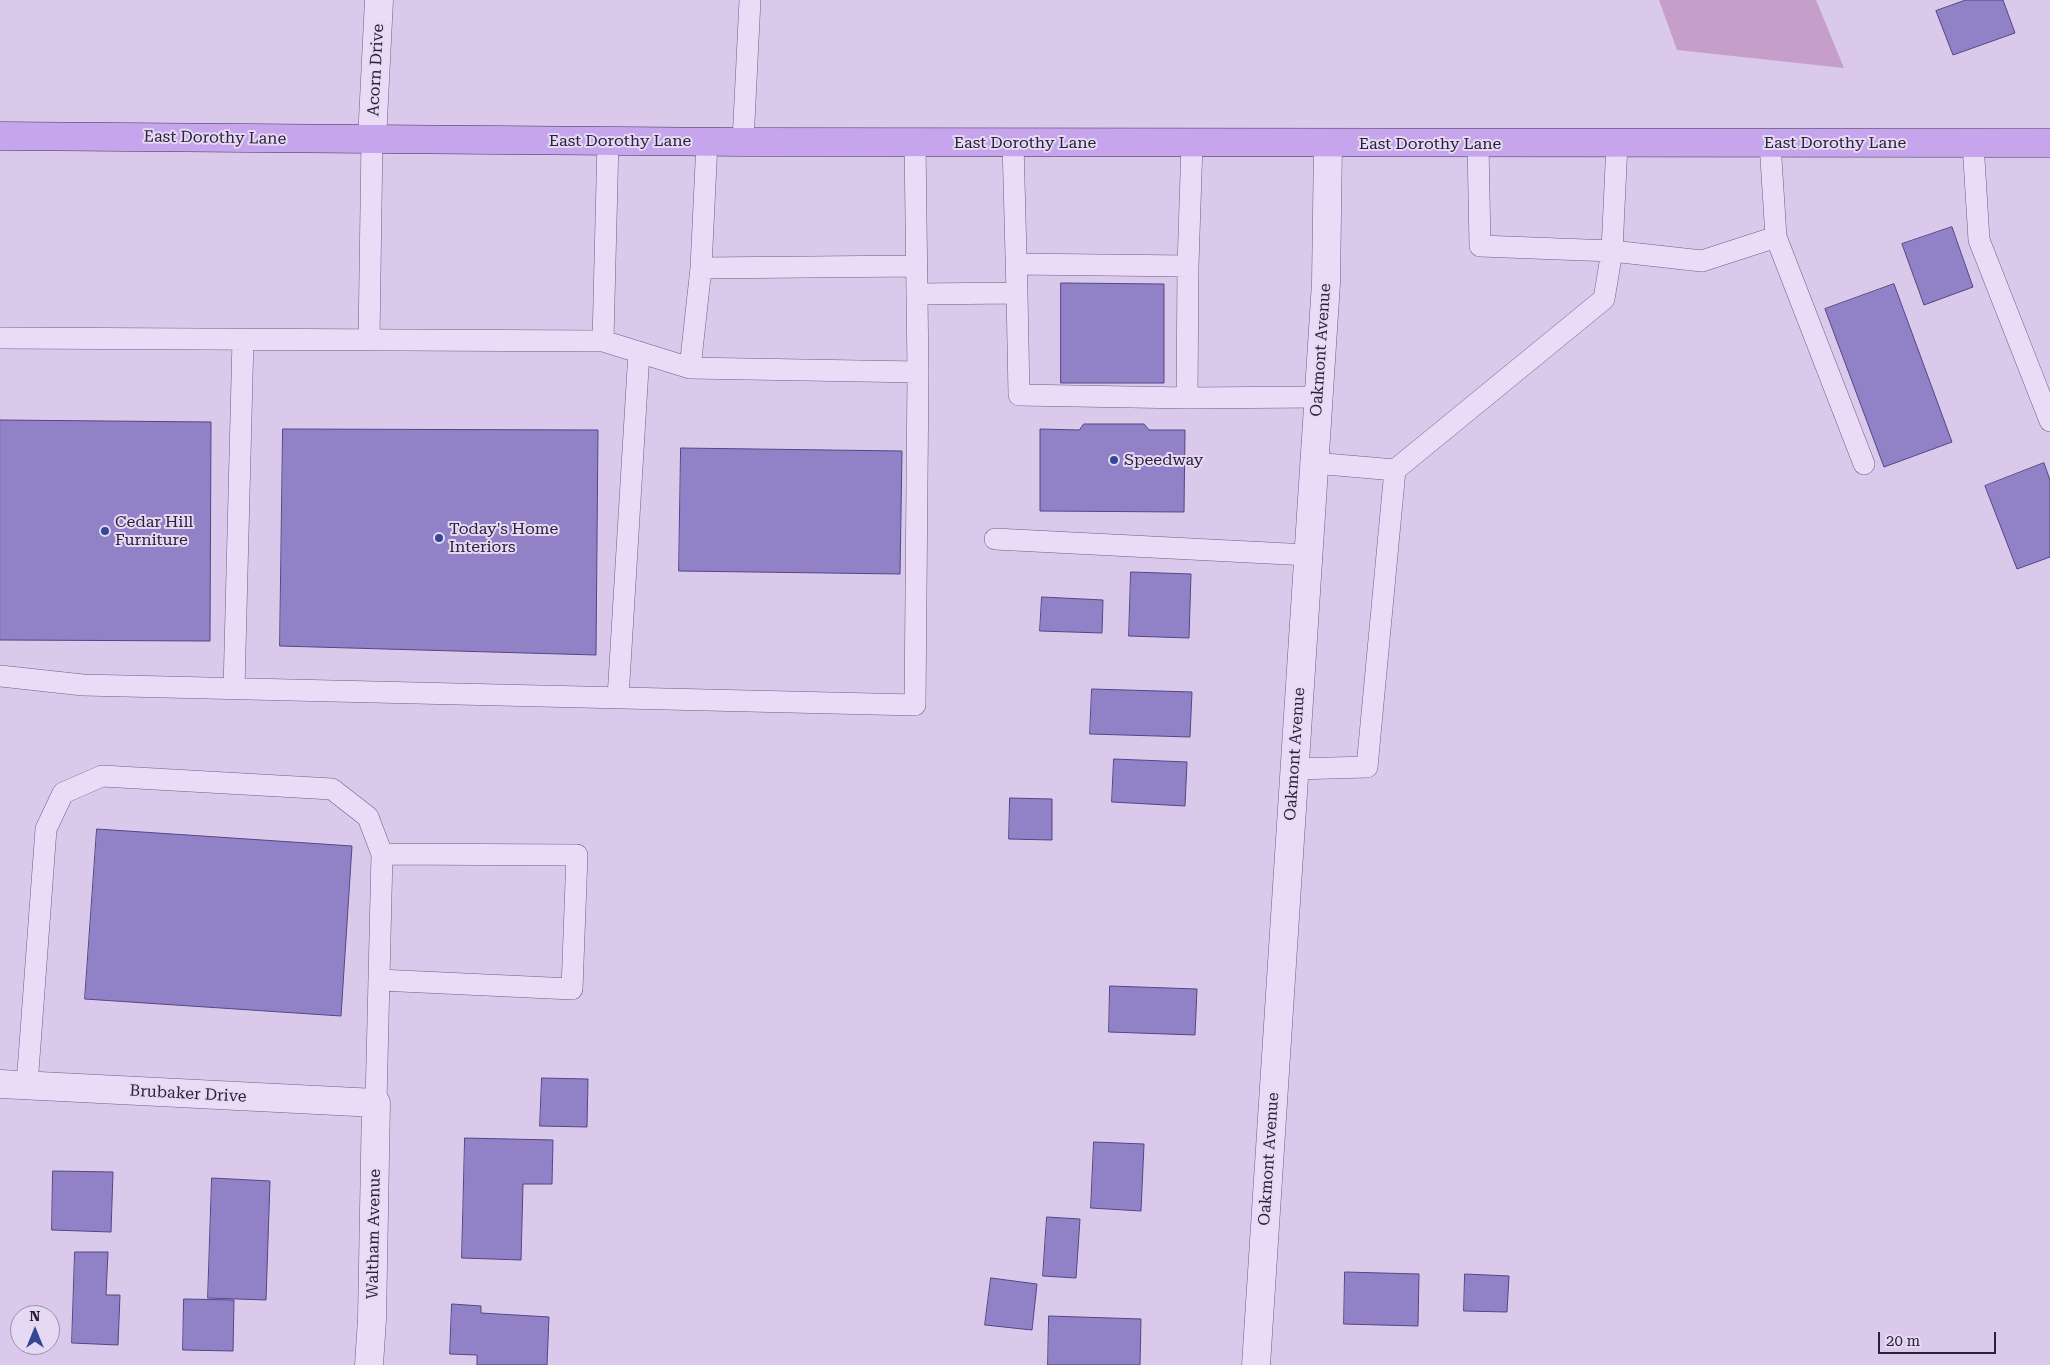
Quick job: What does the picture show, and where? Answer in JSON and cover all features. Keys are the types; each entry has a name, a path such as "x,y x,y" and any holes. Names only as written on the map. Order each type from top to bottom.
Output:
{"main road":[{"name":"East Dorothy Lane","path":"0,136 707,142 1328,144 2050,143"}],"street":[{"name":"Acorn Drive","path":"372,140 379,0"},
{"name":"Oakmont Avenue","path":"1256,1365 1326,283 1328,144"},
{"name":"Brubaker Drive","path":"0,1084 376,1103"},
{"name":"Waltham Avenue","path":"369,1365 372,1319 376,1103"}],"lane":[{"path":"743,142 750,0"},
{"path":"370,340 372,140"},
{"path":"603,341 608,141"},
{"path":"690,368 701,268 707,142"},
{"path":"0,676 83,685 915,705 918,372 915,142"},
{"path":"1013,143 1019,395 1187,398 1318,397"},
{"path":"1187,398 1188,266 1192,143"},
{"path":"1314,463 1395,470 1604,299 1612,251 1617,143"},
{"path":"1770,143 1776,237 1864,464"},
{"path":"1973,143 1979,240 2050,421"},
{"path":"1478,144 1480,246 1612,251 1702,261 1776,237"},
{"path":"1016,264 1188,266"},
{"path":"701,268 917,266"},
{"path":"917,294 1017,293"},
{"path":"0,338 603,341 690,368 918,372"},
{"path":"234,689 242,339"},
{"path":"618,698 639,352"},
{"path":"1294,769 1367,766 1395,470"},
{"path":"995,539 1308,555"},
{"path":"27,1086 46,829 63,792 102,776 332,789 368,817 382,854 376,1103"},
{"path":"380,980 572,989 577,855 382,854"}],"shaded area":[{"path":"1659,0 1816,0 1844,68 1677,50"}],"building":[{"path":"1966,0 2003,0 2015,33 1953,55 1936,11"},
{"path":"1952,227 1973,287 1924,305 1902,244"},
{"path":"1061,283 1164,284 1164,383 1061,383"},
{"path":"1894,284 1952,442 1884,467 1825,309"},
{"name":"Cedar Hill Furniture","path":"0,420 211,422 210,641 0,640"},
{"path":"1084,424 1144,424 1149,430 1185,430 1184,512 1040,511 1040,429 1079,430"},
{"name":"Today's Home Interiors","path":"283,429 598,430 596,655 280,646"},
{"path":"681,448 902,451 900,574 679,571"},
{"path":"2044,463 2050,480 2050,557 2017,569 1985,486"},
{"path":"1131,572 1191,574 1189,638 1129,636"},
{"path":"1042,597 1103,600 1102,633 1040,631"},
{"path":"1092,689 1192,692 1190,737 1090,734"},
{"path":"1114,759 1187,762 1185,806 1112,802"},
{"path":"1010,798 1052,799 1052,840 1009,839"},
{"path":"97,829 352,846 341,1016 85,999"},
{"path":"1110,986 1197,989 1195,1035 1109,1032"},
{"path":"542,1078 588,1079 587,1127 540,1126"},
{"path":"465,1138 553,1140 552,1184 523,1184 521,1260 462,1258"},
{"path":"1094,1142 1144,1144 1141,1211 1091,1208"},
{"path":"53,1171 113,1172 111,1232 52,1230"},
{"path":"212,1178 270,1181 266,1300 208,1298"},
{"path":"1047,1217 1080,1219 1076,1278 1043,1276"},
{"path":"75,1252 108,1252 106,1295 120,1295 118,1345 72,1343"},
{"path":"1345,1272 1419,1274 1418,1326 1344,1324"},
{"path":"1465,1274 1509,1276 1507,1312 1464,1311"},
{"path":"991,1278 1037,1284 1032,1330 985,1325"},
{"path":"184,1299 234,1300 233,1351 183,1350"},
{"path":"452,1304 481,1306 481,1313 549,1317 547,1365 477,1365 477,1355 450,1354"},
{"path":"1049,1316 1141,1319 1140,1365 1048,1365"}],"place":[{"name":"Speedway","path":"1114,460"},
{"name":"Cedar Hill Furniture","path":"105,531"},
{"name":"Today's Home Interiors","path":"439,538"}]}
